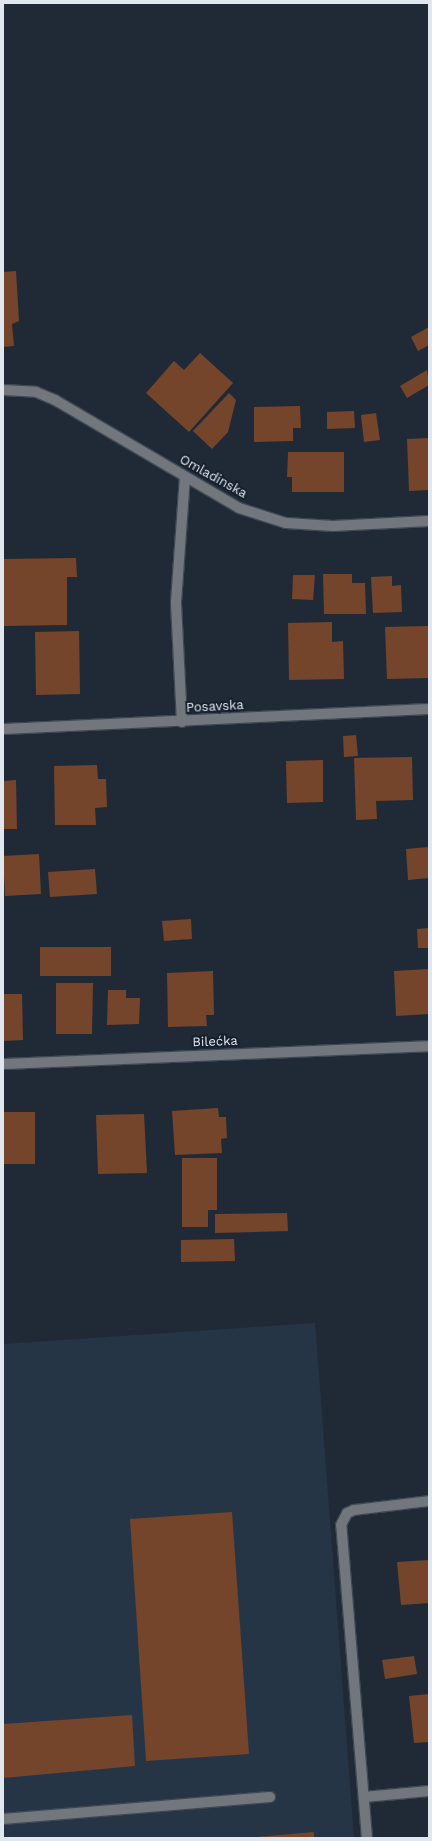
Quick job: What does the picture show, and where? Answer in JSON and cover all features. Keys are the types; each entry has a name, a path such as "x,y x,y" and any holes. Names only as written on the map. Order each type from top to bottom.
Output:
{"street":[{"name":"Omladinska","path":"3,390 36,392 55,400 239,508 286,523 332,526 429,521"},
{"path":"182,722 176,602 185,477"},
{"name":"Posavska","path":"3,729 182,722 429,709"},
{"name":"Bilećka","path":"3,1064 429,1046"},
{"path":"367,1838 341,1525 347,1513 354,1510 429,1501"},
{"path":"364,1797 429,1791"},
{"path":"3,1819 270,1798"}],"shaded area":[{"path":"315,1323 354,1838 3,1838 3,1344"}],"building":[{"path":"16,271 19,321 12,324 14,346 3,347 3,272"},
{"path":"429,327 429,345 418,351 411,337"},
{"path":"200,353 233,383 189,432 146,393 174,361 184,370"},
{"path":"427,370 429,385 407,398 400,386"},
{"path":"229,393 236,400 228,432 212,449 193,431"},
{"path":"300,406 301,428 293,428 293,441 254,442 254,407"},
{"path":"354,411 355,428 327,429 327,412"},
{"path":"376,413 380,440 364,442 361,415"},
{"path":"429,438 429,490 409,491 407,439"},
{"path":"288,452 344,452 344,492 292,492 292,477 287,477"},
{"path":"76,558 77,577 67,577 67,625 3,626 3,559"},
{"path":"323,574 352,574 352,583 365,583 366,614 324,614"},
{"path":"293,575 315,575 313,600 292,599"},
{"path":"392,576 392,586 401,585 402,612 373,613 371,577"},
{"path":"332,622 332,642 343,641 344,679 289,680 288,623"},
{"path":"429,626 429,678 387,679 385,627"},
{"path":"79,631 80,694 36,695 35,632"},
{"path":"356,735 358,756 344,757 343,736"},
{"path":"412,757 413,800 376,801 377,819 356,820 354,758"},
{"path":"323,760 323,802 287,803 286,761"},
{"path":"97,765 98,779 106,779 107,807 95,808 96,825 55,825 54,766"},
{"path":"16,780 17,829 3,829 3,781"},
{"path":"429,847 429,878 408,880 406,849"},
{"path":"39,854 41,894 5,896 3,856"},
{"path":"95,869 97,894 50,897 48,872"},
{"path":"191,919 192,939 164,941 162,921"},
{"path":"429,928 429,948 418,948 417,929"},
{"path":"40,947 111,947 111,976 40,976"},
{"path":"429,969 429,1014 396,1016 394,971"},
{"path":"213,971 214,1015 206,1015 207,1026 168,1027 167,973"},
{"path":"56,983 93,983 92,1034 56,1034"},
{"path":"108,990 126,990 126,998 140,998 139,1024 107,1025"},
{"path":"3,994 22,994 23,1040 3,1041"},
{"path":"218,1108 219,1117 226,1117 227,1138 221,1139 222,1153 175,1155 172,1111"},
{"path":"3,1112 35,1112 35,1164 3,1164"},
{"path":"144,1114 147,1173 98,1174 96,1115"},
{"path":"182,1158 217,1158 217,1210 208,1210 208,1227 182,1227"},
{"path":"287,1213 288,1231 215,1233 215,1214"},
{"path":"234,1239 235,1261 181,1262 181,1240"},
{"path":"232,1512 249,1754 146,1761 130,1519"},
{"path":"429,1560 429,1603 401,1605 397,1562"},
{"path":"414,1656 417,1674 385,1679 382,1660"},
{"path":"429,1694 429,1742 414,1743 409,1696"},
{"path":"132,1715 135,1766 3,1778 3,1724"},
{"path":"314,1832 314,1838 256,1838 256,1837"}]}
